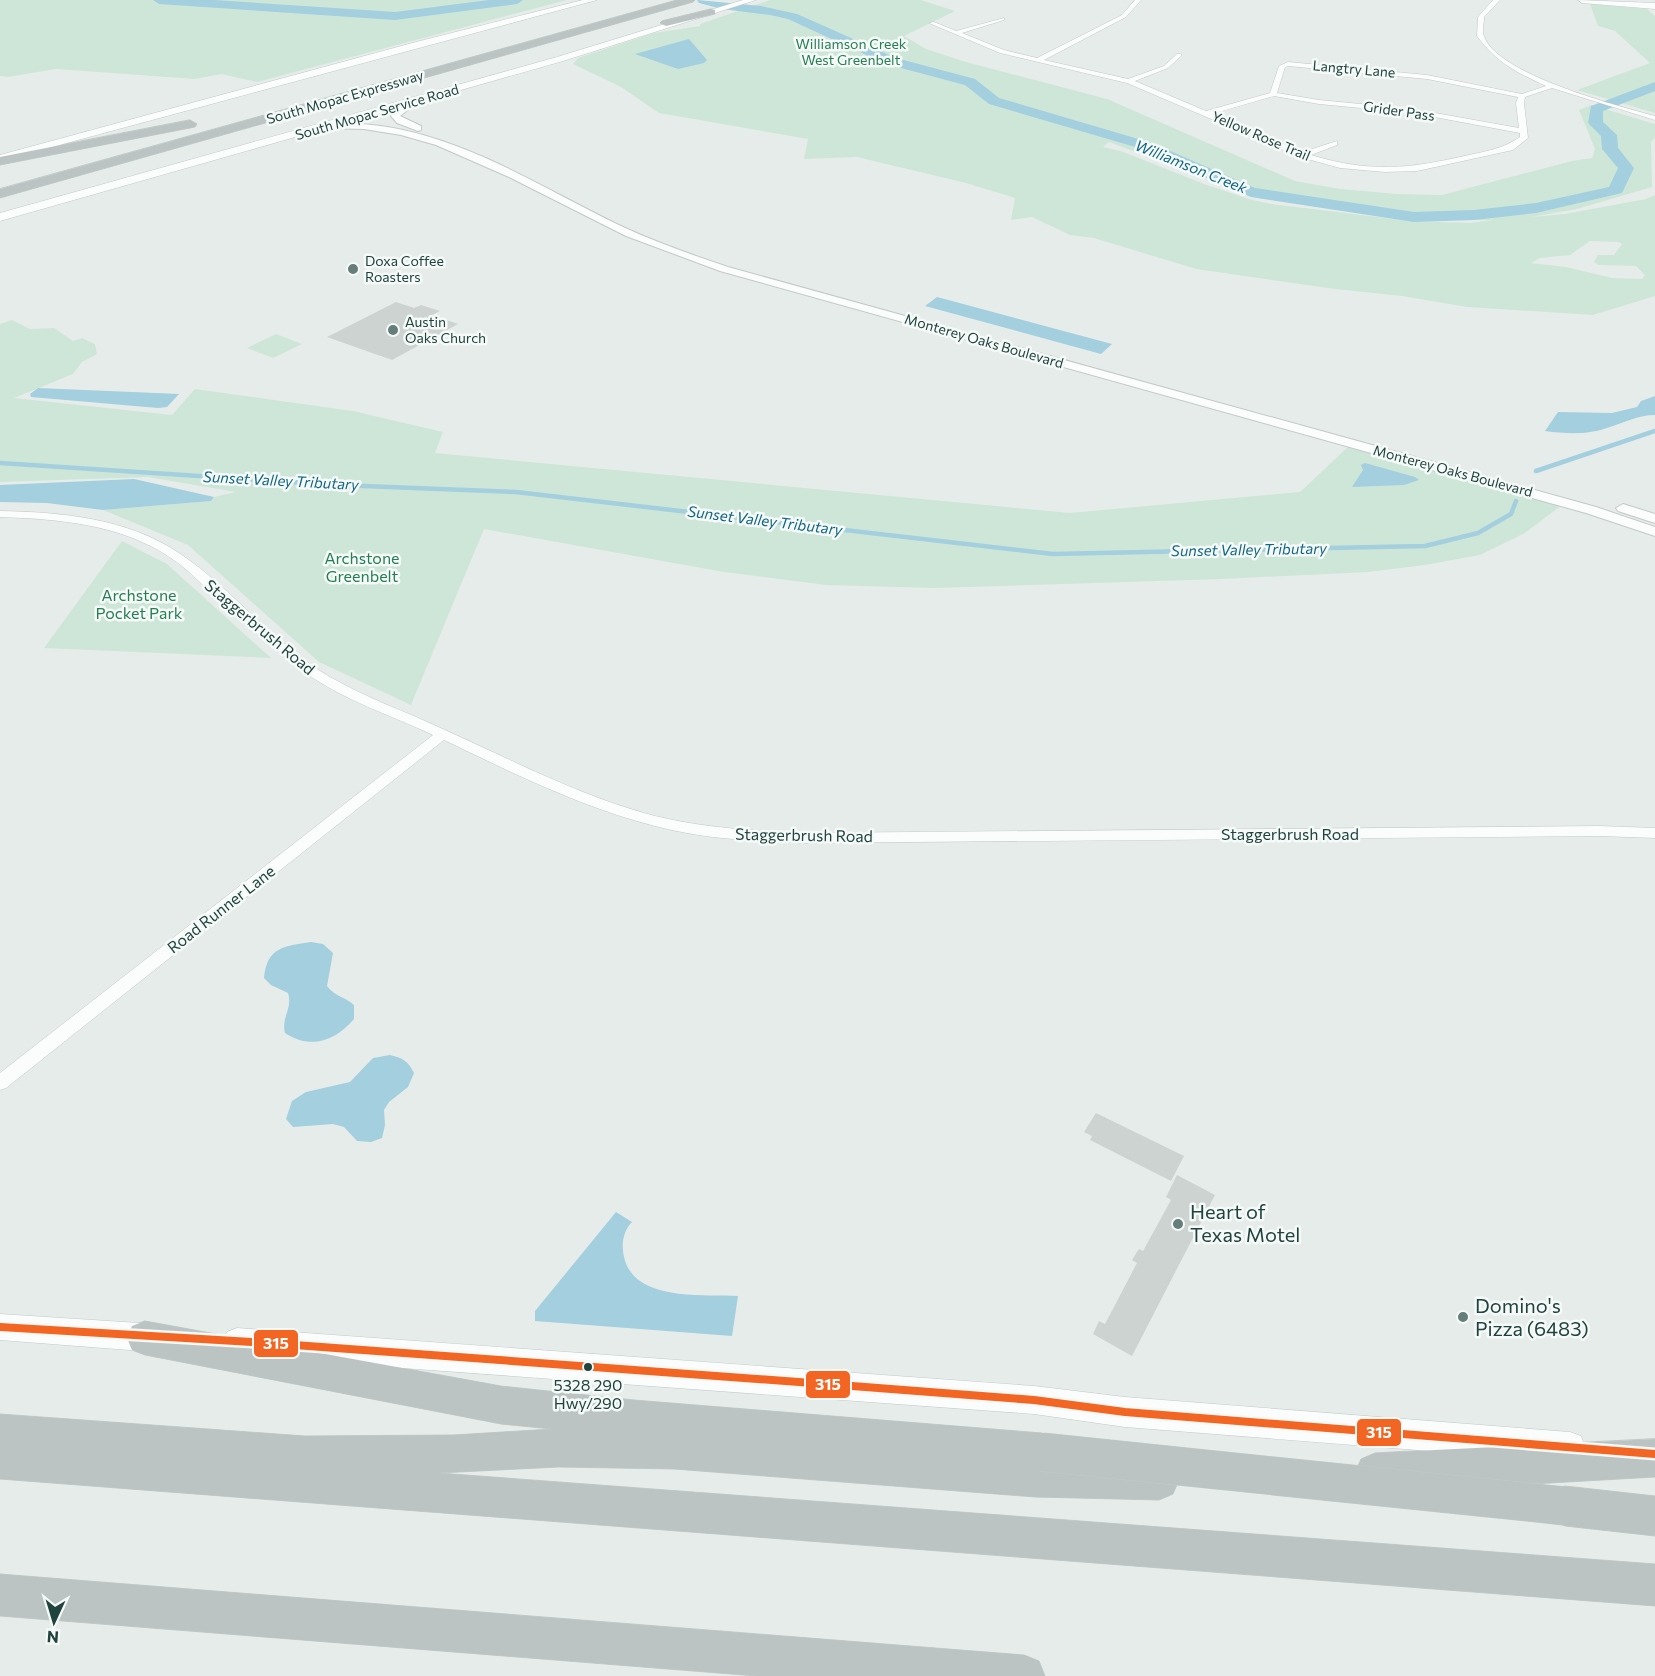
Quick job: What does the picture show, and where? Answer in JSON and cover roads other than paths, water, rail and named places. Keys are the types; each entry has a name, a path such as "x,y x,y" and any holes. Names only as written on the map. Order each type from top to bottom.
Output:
{"highway":[{"path":"624,10 652,0"},
{"name":"South Mopac Expressway","path":"0,195 661,0"},
{"name":"South Mopac Expressway","path":"0,184 683,2"},
{"path":"231,114 309,102 711,12"},
{"path":"0,160 199,122"},
{"path":"145,1338 501,1405 646,1420 1042,1452 1655,1516"},
{"path":"0,1433 305,1455 453,1454 559,1448 674,1449 1035,1477 1222,1482 1655,1458"},
{"path":"0,1460 1655,1585"},
{"path":"0,1595 1024,1676"}],"main road":[{"path":"0,160 419,44 593,0"},
{"name":"South Mopac Service Road","path":"0,217 415,101 753,0"},
{"path":"1582,0 1655,6"},
{"path":"1647,0 1655,1"},
{"path":"0,1327 145,1338 267,1343 839,1385 1034,1400 1125,1412 1655,1454"}],"street":[{"path":"1038,60 1124,16 1138,0"},
{"path":"1497,0 1484,12 1480,20 1480,32 1485,43 1514,67 1551,86 1655,118"},
{"path":"956,33 1002,19"},
{"name":"Yellow Rose Trail","path":"932,23 1002,52 1129,81 1303,155 1340,166 1364,169 1417,169 1510,147 1524,138 1524,131"},
{"path":"1129,81 1166,67 1179,55"},
{"name":"Langtry Lane","path":"1273,94 1282,66 1294,64 1426,77 1522,96"},
{"path":"1524,131 1520,103 1522,96 1551,86"},
{"path":"1206,113 1273,94"},
{"name":"Grider Pass","path":"1273,94 1306,100 1413,111 1474,125 1524,131"},
{"name":"Monterey Oaks Boulevard","path":"415,101 399,110 397,118 489,154 632,224 704,252 782,276 1571,492 1655,519"},
{"name":"Monterey Oaks Boulevard","path":"326,126 366,125 452,149 499,168 639,238 724,269 1581,507 1655,532"},
{"path":"1303,155 1334,143"},
{"name":"Staggerbrush Road","path":"0,514 76,520 114,528 155,544 195,572 300,663 330,682 606,807 657,821 713,832 758,837 1599,831 1655,833"},
{"name":"Road Runner Lane","path":"0,1083 443,734"}],"water":[{"path":"689,39 707,60 704,63 678,69 635,54"},
{"path":"937,297 1112,344 1101,354 925,306"},
{"path":"38,388 179,394 167,407 158,408 31,397 30,394"},
{"path":"1655,396 1655,415 1638,417 1586,433 1545,431 1558,412 1612,413 1637,407 1641,401"},
{"path":"1365,463 1419,480 1404,485 1352,487 1363,470 1361,465"},
{"path":"134,479 214,497 211,501 103,510 47,503 0,502 0,485"},
{"path":"311,942 323,944 333,953 327,986 354,1005 354,1019 347,1027 331,1038 313,1042 304,1041 285,1033 284,1022 289,1004 288,993 271,985 264,978 269,960 278,950"},
{"path":"390,1055 405,1061 414,1073 408,1087 389,1102 384,1110 385,1125 382,1138 371,1142 357,1141 344,1127 333,1124 293,1127 286,1119 292,1101 306,1092 350,1082 373,1058"},
{"path":"616,1212 632,1222 625,1234 623,1252 630,1272 641,1282 671,1293 738,1296 732,1336 535,1321 535,1311"}],"waterway":[{"name":"Williamson Creek","path":"159,0 395,16 517,0"},
{"name":"Williamson Creek","path":"703,0 793,17 891,61 970,82 994,101 1147,146 1251,192 1414,217 1474,215 1536,208 1616,190 1626,168 1610,149 1609,135 1595,123 1596,109 1655,86"},
{"name":"Sunset Valley Tributary","path":"1536,471 1655,431"},
{"name":"Sunset Valley Tributary","path":"0,463 338,485 516,492 1053,554 1425,546 1478,533 1511,514 1516,501"}],"place":[{"name":"Doxa Coffee Roasters","path":"353,269"},
{"name":"Austin Oaks Church","path":"393,330"},
{"name":"Heart of Texas Motel","path":"1178,1224"},
{"name":"Domino's Pizza (6483)","path":"1463,1317"},
{"name":"5328 290 Hwy/290","path":"588,1367"}],"park label":[{"name":"Williamson Creek West Greenbelt","path":"851,52"},
{"name":"Archstone Greenbelt","path":"362,567"},
{"name":"Archstone Pocket Park","path":"139,604"}]}
